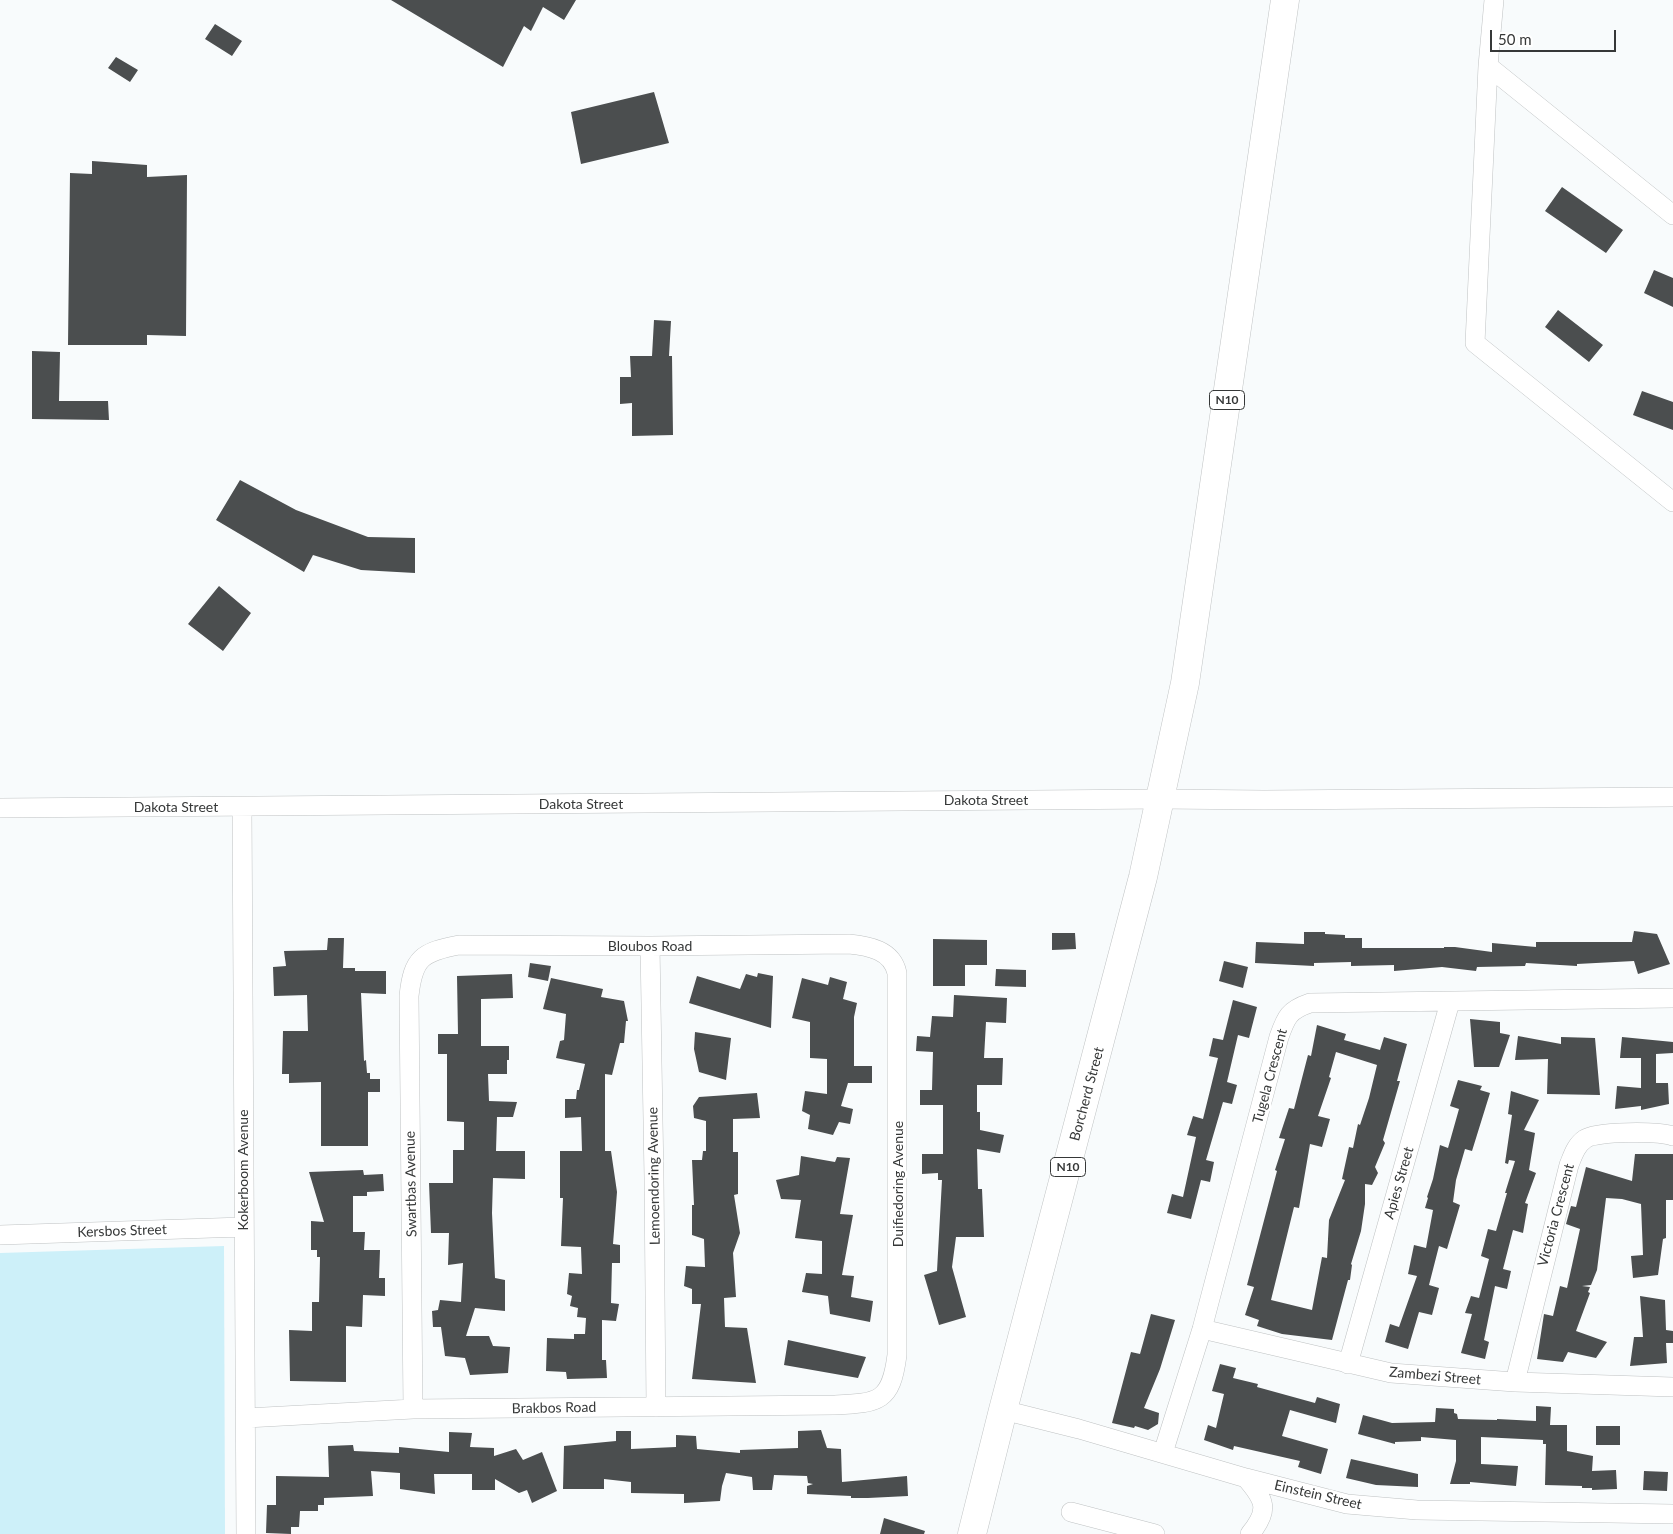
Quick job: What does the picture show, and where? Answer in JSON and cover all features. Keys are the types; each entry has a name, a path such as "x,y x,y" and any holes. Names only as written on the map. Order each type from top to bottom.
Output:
{"highway":[{"name":"N10","path":"1161,799 1185,683 1286,0"},
{"name":"Borcherd Street","path":"972,1534 1143,877 1161,799"}],"street":[{"path":"1494,0 1488,66 1475,343 1673,502"},
{"path":"1488,66 1673,215"},
{"name":"Dakota Street","path":"0,808 1673,797"},
{"name":"Kokerboom Avenue","path":"242,807 246,1534"},
{"name":"Bloubos Road","path":"419,960 442,948 459,944 650,946 849,944 873,948 884,953"},
{"name":"Lemoendoring Avenue","path":"650,946 656,1407"},
{"name":"Duifiedoring Avenue","path":"863,1404 884,1395 890,1387 894,1376 897,1355 897,973 896,965 884,953"},
{"name":"Swartbas Avenue","path":"413,1410 409,996 411,975 419,960"},
{"name":"Tugela Crescent","path":"1163,1453 1202,1329 1279,1036 1289,1015 1300,1006 1310,1003 1673,998"},
{"name":"Apies Street","path":"1348,1364 1450,1002"},
{"name":"Victoria Crescent","path":"1515,1382 1568,1165 1578,1145 1592,1135 1650,1132 1673,1136"},
{"name":"Kersbos Street","path":"0,1235 243,1227"},
{"name":"Zambezi Street","path":"1202,1329 1391,1373 1515,1382 1673,1387"},
{"name":"Brakbos Road","path":"246,1418 413,1410 863,1404"},
{"name":"Einstein Street","path":"1003,1410 1163,1453 1246,1478 1333,1501 1368,1507 1417,1510 1673,1514"},
{"path":"1246,1478 1257,1490 1264,1502 1261,1517 1250,1534"},
{"path":"1071,1512 1155,1534"}],"shaded area":[{"path":"224,1246 225,1534 0,1534 0,1253"}],"building":[{"path":"391,0 576,0 564,20 543,7 531,31 524,26 503,67"},
{"path":"215,24 242,41 232,56 205,39"},
{"path":"116,57 138,70 130,82 108,68"},
{"path":"654,92 669,143 581,164 571,112"},
{"path":"92,161 147,165 147,177 187,175 186,336 147,335 147,345 68,345 70,173 92,174"},
{"path":"1562,187 1623,230 1606,253 1545,211"},
{"path":"1654,270 1673,278 1673,307 1644,293"},
{"path":"1558,310 1603,345 1589,362 1545,327"},
{"path":"654,320 671,321 669,356 672,356 673,435 632,436 632,403 620,404 620,377 631,377 630,356 652,356"},
{"path":"32,351 60,352 59,401 108,401 109,420 32,419"},
{"path":"1642,391 1673,402 1673,430 1633,415"},
{"path":"240,480 296,510 368,537 415,538 415,573 361,570 313,555 304,572 216,520"},
{"path":"219,586 251,613 223,651 188,624"},
{"path":"1634,931 1657,934 1670,964 1638,974 1634,961 1577,964 1577,966 1526,963 1525,966 1477,967 1476,971 1442,967 1394,971 1394,965 1351,966 1351,962 1314,963 1314,966 1255,963 1256,942 1304,944 1304,932 1325,932 1325,934 1345,935 1345,938 1362,938 1362,948 1455,947 1492,952 1492,943 1536,947 1536,942 1632,942"},
{"path":"1052,933 1075,933 1076,949 1052,950"},
{"path":"328,938 344,938 343,968 355,968 355,971 386,971 386,994 361,993 364,1061 366,1060 367,1073 370,1073 370,1079 380,1079 380,1092 368,1092 368,1146 321,1146 321,1082 289,1083 289,1074 282,1074 283,1031 308,1031 307,995 274,996 273,967 286,966 284,951 327,950"},
{"path":"933,939 987,940 987,965 965,965 965,986 933,986"},
{"path":"1224,961 1248,967 1243,988 1219,981"},
{"path":"530,963 551,966 548,981 528,977"},
{"path":"996,969 1026,970 1026,987 995,986"},
{"path":"758,973 773,976 771,1028 689,1003 697,976 740,989 746,974 757,977"},
{"path":"512,974 513,998 481,999 481,1046 509,1046 507,1074 488,1074 489,1101 517,1102 513,1117 497,1117 496,1151 525,1151 525,1179 493,1178 492,1213 495,1278 505,1280 505,1311 475,1308 466,1336 489,1336 493,1346 510,1347 508,1373 470,1375 465,1358 445,1356 441,1327 433,1327 432,1311 438,1310 440,1300 461,1302 463,1263 448,1265 449,1233 431,1233 429,1183 453,1183 453,1150 464,1150 464,1122 447,1121 447,1054 438,1054 438,1034 458,1034 457,976"},
{"path":"830,977 847,982 843,999 857,1003 854,1017 854,1066 872,1066 872,1083 848,1083 841,1106 853,1109 850,1124 839,1122 833,1135 808,1129 810,1115 802,1111 805,1091 827,1094 827,1059 810,1058 810,1022 792,1018 802,978 828,985"},
{"path":"551,978 603,989 601,997 624,1001 628,1021 626,1021 624,1043 620,1043 612,1075 605,1074 605,1151 611,1151 617,1192 613,1244 620,1245 620,1263 612,1263 611,1303 619,1304 616,1321 602,1320 602,1360 606,1360 607,1378 567,1379 566,1372 546,1371 547,1338 574,1339 574,1334 585,1334 586,1318 577,1317 578,1308 570,1306 572,1296 567,1294 569,1273 582,1274 581,1247 561,1246 563,1198 560,1198 560,1151 582,1151 581,1117 565,1118 565,1099 576,1099 585,1064 556,1058 560,1041 564,1040 566,1014 543,1009"},
{"path":"954,995 1007,998 1006,1023 986,1022 984,1058 1003,1058 1002,1085 977,1085 977,1112 980,1112 980,1130 1004,1135 1000,1153 977,1149 978,1189 982,1189 984,1237 956,1237 952,1267 966,1317 939,1325 924,1275 937,1271 942,1180 938,1180 938,1173 922,1174 922,1154 943,1154 943,1105 920,1105 920,1090 932,1090 933,1052 916,1051 917,1036 930,1037 932,1016 953,1017"},
{"path":"1233,1000 1257,1007 1249,1038 1238,1035 1227,1082 1237,1085 1232,1104 1223,1102 1206,1160 1214,1162 1210,1182 1201,1180 1191,1219 1167,1213 1172,1194 1183,1197 1196,1137 1187,1135 1193,1116 1203,1119 1218,1058 1209,1056 1213,1038 1223,1040"},
{"path":"1470,1019 1500,1022 1500,1033 1510,1035 1499,1067 1474,1067"},
{"path":"1317,1025 1346,1034 1344,1040 1380,1050 1384,1037 1407,1044 1397,1081 1400,1081 1383,1140 1385,1143 1375,1167 1378,1173 1372,1185 1365,1184 1365,1204 1361,1231 1351,1264 1350,1280 1348,1280 1332,1340 1282,1334 1257,1326 1259,1320 1245,1315 1254,1287 1247,1285 1277,1171 1275,1170 1285,1139 1279,1138 1289,1108 1294,1109 1308,1055 1311,1056","holes":["1336,1052 1377,1065 1369,1098 1360,1125 1358,1124 1353,1148 1349,1147 1342,1179 1345,1180 1329,1220 1327,1258 1322,1257 1312,1310 1271,1300 1294,1207 1299,1208 1310,1144 1322,1147 1330,1119 1318,1116 1331,1078 1329,1077"]},
{"path":"695,1032 731,1038 726,1080 699,1072 694,1049"},
{"path":"1518,1036 1561,1044 1561,1037 1595,1038 1600,1095 1547,1094 1548,1059 1515,1060"},
{"path":"1622,1037 1673,1042 1673,1053 1656,1054 1656,1083 1668,1083 1669,1104 1641,1110 1641,1106 1615,1109 1617,1086 1641,1088 1641,1058 1620,1058"},
{"path":"1458,1080 1482,1086 1480,1090 1490,1093 1472,1151 1465,1149 1456,1180 1453,1202 1460,1205 1447,1249 1439,1246 1429,1285 1439,1288 1432,1315 1419,1312 1408,1349 1385,1342 1390,1324 1399,1327 1417,1276 1408,1274 1414,1245 1426,1248 1433,1210 1425,1208 1427,1197 1440,1145 1448,1148 1459,1109 1450,1106"},
{"path":"1511,1091 1539,1100 1524,1130 1535,1133 1529,1170 1536,1173 1525,1203 1528,1204 1523,1233 1513,1230 1503,1269 1511,1271 1507,1289 1495,1286 1484,1340 1489,1342 1485,1359 1461,1353 1472,1314 1465,1313 1471,1296 1479,1298 1489,1259 1481,1256 1488,1229 1496,1231 1515,1161 1509,1160 1508,1164 1505,1163 1512,1115 1508,1114"},
{"path":"757,1093 760,1118 733,1119 733,1152 738,1152 738,1194 734,1195 740,1233 733,1253 736,1297 724,1298 725,1327 747,1328 756,1383 692,1379 701,1304 692,1304 692,1289 684,1286 686,1266 705,1267 704,1239 692,1235 692,1205 694,1205 692,1160 702,1160 703,1151 706,1151 706,1121 694,1118 693,1106 699,1097"},
{"path":"1635,1154 1673,1154 1673,1200 1666,1200 1666,1238 1663,1239 1658,1275 1633,1278 1631,1256 1643,1255 1641,1204 1622,1199 1606,1198 1597,1270 1591,1285 1582,1286 1590,1287 1588,1292 1590,1293 1576,1331 1607,1342 1596,1358 1568,1352 1563,1362 1537,1359 1544,1314 1553,1316 1560,1286 1567,1288 1580,1229 1566,1224 1571,1206 1576,1207 1586,1167 1632,1181"},
{"path":"801,1156 835,1162 837,1157 850,1158 840,1214 853,1215 842,1275 854,1276 851,1297 873,1301 870,1322 830,1314 828,1296 802,1292 806,1273 822,1274 822,1241 795,1238 801,1200 781,1199 776,1180 799,1175"},
{"path":"363,1170 364,1175 383,1174 384,1191 367,1192 367,1196 353,1196 353,1232 365,1232 364,1250 380,1250 379,1278 385,1278 385,1296 363,1295 362,1327 346,1326 346,1382 290,1381 289,1330 312,1331 312,1302 319,1302 320,1257 317,1257 317,1250 311,1250 311,1221 324,1222 309,1172"},
{"path":"1640,1296 1665,1300 1666,1330 1673,1331 1673,1343 1666,1343 1667,1363 1630,1366 1634,1337 1643,1337"},
{"path":"1151,1314 1175,1320 1160,1369 1144,1408 1159,1413 1158,1424 1148,1430 1112,1423 1131,1352 1140,1354"},
{"path":"788,1340 866,1357 858,1378 784,1365"},
{"path":"1220,1364 1236,1368 1233,1378 1258,1384 1257,1387 1315,1403 1317,1397 1340,1404 1336,1423 1290,1410 1282,1436 1328,1449 1321,1474 1298,1467 1300,1461 1234,1446 1233,1450 1204,1440 1208,1425 1216,1428 1224,1394 1212,1391"},
{"path":"1536,1406 1551,1407 1550,1425 1567,1425 1567,1451 1593,1456 1592,1471 1616,1470 1617,1489 1592,1490 1592,1488 1582,1488 1582,1486 1545,1485 1546,1444 1543,1444 1543,1440 1481,1437 1481,1464 1518,1466 1516,1486 1470,1482 1470,1484 1450,1484 1456,1461 1456,1440 1421,1437 1421,1441 1395,1442 1395,1444 1358,1434 1363,1415 1392,1423 1435,1422 1436,1408 1454,1409 1458,1419 1536,1421"},
{"path":"1596,1426 1620,1426 1620,1445 1596,1445"},
{"path":"821,1430 827,1448 841,1449 842,1482 907,1476 908,1496 851,1498 851,1496 807,1494 807,1486 813,1484 808,1483 807,1476 774,1475 772,1490 753,1490 752,1477 726,1473 720,1501 684,1503 684,1494 631,1493 631,1482 604,1479 604,1489 563,1489 564,1446 616,1441 616,1431 631,1431 631,1449 676,1447 676,1435 696,1436 697,1449 740,1453 740,1450 798,1448 798,1431"},
{"path":"449,1432 472,1433 470,1447 494,1448 494,1456 516,1449 523,1460 542,1452 557,1491 532,1503 527,1490 519,1493 495,1479 495,1490 472,1490 472,1474 434,1474 435,1494 400,1489 400,1473 371,1471 373,1496 324,1498 324,1505 318,1505 318,1511 300,1511 299,1527 291,1527 291,1534 266,1533 267,1505 276,1505 276,1476 329,1477 328,1446 353,1445 354,1451 399,1453 399,1447 449,1452"},
{"path":"1351,1459 1418,1474 1418,1487 1376,1485 1346,1478"},
{"path":"1644,1471 1668,1472 1667,1491 1643,1490"},
{"path":"884,1518 925,1531 924,1534 880,1534"}]}
